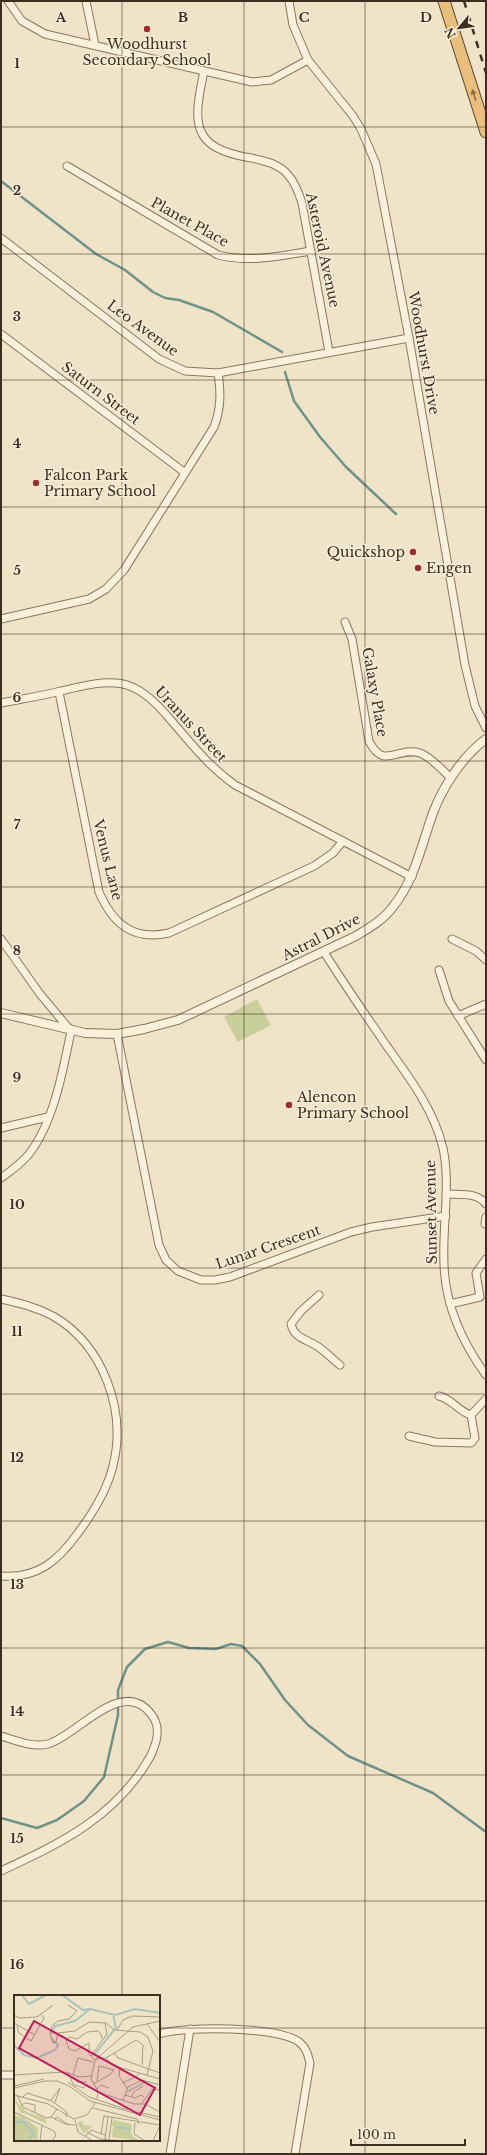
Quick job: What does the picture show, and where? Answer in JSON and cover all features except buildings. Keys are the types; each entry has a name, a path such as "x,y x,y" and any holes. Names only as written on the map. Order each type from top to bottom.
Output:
{"highway":[{"path":"444,1 486,132"}],"street":[{"path":"8,1 22,21 33,29 56,37 252,82 264,82 277,78 308,60"},
{"path":"86,1 95,45"},
{"name":"Woodhurst Drive","path":"289,1 293,25 308,60 353,116 361,129 376,164 409,338 469,688 486,728"},
{"name":"Asteroid Avenue","path":"204,71 196,110 198,126 205,138 213,148 237,156 264,161 278,167 289,175 297,189 302,203 329,352"},
{"name":"Planet Place","path":"67,166 218,255 240,259 265,259 311,251"},
{"name":"Leo Avenue","path":"1,238 160,359 185,371 218,373 409,338"},
{"name":"Saturn Street","path":"1,334 184,472"},
{"path":"1,619 84,600 106,589 124,570 184,472 214,427 218,416 221,394 218,373"},
{"name":"Galaxy Place","path":"344,622 352,639 369,741 376,753 384,757 414,752 420,753 451,778"},
{"name":"Uranus Street","path":"1,703 97,683 114,682 131,686 146,694 201,757 219,773 257,798 412,877"},
{"name":"Venus Lane","path":"59,692 99,892 106,909 115,921 126,929 142,934 158,936 169,934 314,866 334,853 343,841"},
{"name":"Astral Drive","path":"1,1013 71,1031 116,1034 144,1029 178,1020 356,936 382,918 399,899 412,877 434,812 451,778 461,764 486,739"},
{"path":"1,939 40,994 71,1031 54,1100 38,1141 29,1154 16,1168 1,1178"},
{"path":"452,939 476,952 486,960"},
{"name":"Sunset Avenue","path":"324,952 416,1088 431,1115 442,1148 446,1194 444,1263 450,1304 462,1340 486,1375"},
{"path":"439,970 449,1001 486,1060"},
{"path":"458,1016 486,1004"},
{"name":"Lunar Crescent","path":"116,1034 159,1245 166,1260 178,1270 201,1280 230,1276 351,1232 372,1227 446,1216"},
{"path":"1,1128 48,1117"},
{"path":"446,1194 471,1195 485,1200"},
{"path":"485,1224 486,1216"},
{"path":"450,1304 480,1297 476,1273 486,1259"},
{"path":"320,1295 301,1311 291,1324 293,1331 299,1338 318,1346 340,1365"},
{"path":"1,1299 26,1304 53,1316 72,1330 90,1349 102,1368 111,1394 116,1415 117,1444 113,1467 102,1494 90,1518 68,1546 54,1561 27,1575 15,1577 1,1576"},
{"path":"439,1396 446,1397 465,1413 471,1415"},
{"path":"471,1415 486,1399"},
{"path":"409,1436 452,1444 471,1443 475,1438 471,1415"},
{"path":"1,1736 32,1744 47,1744 67,1735 106,1707 128,1701 143,1706 151,1714 156,1723 158,1734 154,1748 141,1773 124,1794 82,1829 57,1845 1,1871"},
{"path":"160,2034 190,2029 252,2030 289,2037 298,2041 304,2046 310,2063 295,2154"},
{"path":"170,2154 190,2029"},
{"path":"1,2075 14,2075"}],"green space":[{"path":"257,999 271,1025 238,1042 224,1017"}],"waterway":[{"path":"1,181 96,254 125,270 153,292 165,298 179,300 213,312 282,352"},
{"path":"285,372 294,401 320,437 346,467 396,514"},
{"path":"1,1818 37,1828 57,1820 84,1801 104,1777 118,1715 118,1690 127,1667 145,1649 168,1642 189,1648 216,1649 231,1644 242,1646 260,1664 285,1700 308,1725 348,1756 433,1793 486,1832"}],"railway":[{"path":"464,1 486,73"}],"place":[{"name":"Woodhurst Secondary School","path":"147,29"},
{"name":"Falcon Park Primary School","path":"36,483"},
{"name":"Quickshop","path":"413,552"},
{"name":"Engen","path":"418,568"},
{"name":"Alencon Primary School","path":"289,1105"}]}
